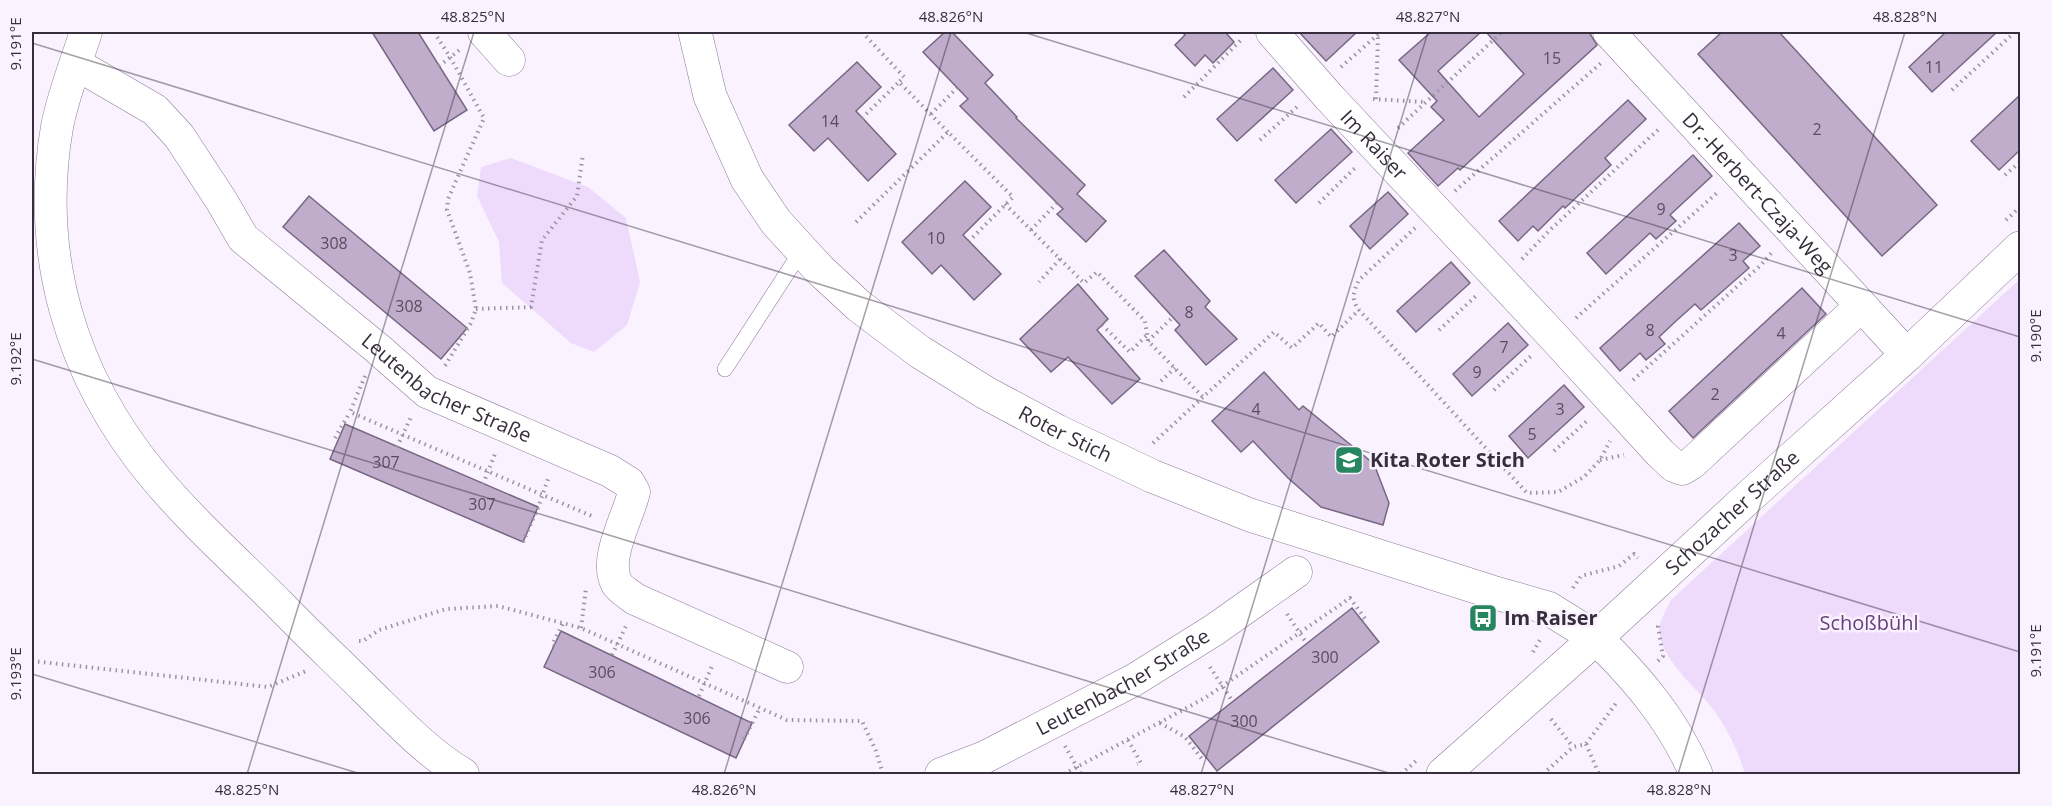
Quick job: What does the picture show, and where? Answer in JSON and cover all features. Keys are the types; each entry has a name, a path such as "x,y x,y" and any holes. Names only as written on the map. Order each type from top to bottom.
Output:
{"street":[{"path":"86,32 57,126 52,219 55,266 65,312 84,365 110,416 154,476 234,561 395,719 463,774"},
{"path":"484,32 509,60"},
{"name":"Roter Stich","path":"696,32 710,96 747,179 776,222 859,306 920,352 986,393 1152,476 1250,515 1548,608 1596,638 1637,679 1676,734 1696,774"},
{"name":"Im Raiser","path":"1272,32 1329,97 1674,466 1682,469 1692,464 1861,306"},
{"name":"Dr.-Herbert-Czaja-Weg","path":"1616,40 1907,355"},
{"name":"Leutenbacher Straße","path":"76,64 155,110 179,136 243,238 427,392 610,471 629,483 634,492 612,564 617,585 635,599 787,667"},
{"name":"Schozacher Straße","path":"1443,774 1907,355 2020,248"},
{"name":"Leutenbacher Straße","path":"941,774 985,757 1134,680 1194,643 1296,572"}],"lane":[{"path":"725,369 802,250"}],"path":[{"path":"397,447 406,425 471,323 476,309 470,273 447,210 448,199 484,118 434,32"},
{"path":"862,32 904,77 862,118"},
{"path":"1184,97 1250,32"},
{"path":"1319,203 1502,32"},
{"path":"1952,90 2015,32"},
{"path":"1376,99 1379,33"},
{"path":"1350,59 1379,33"},
{"path":"1604,451 1600,460 1584,477 1558,492 1527,493 1353,302 1354,291 1359,280 1435,209 1612,53 1616,40"},
{"path":"899,82 1013,197 969,241"},
{"path":"931,114 957,88"},
{"path":"1329,97 1426,102"},
{"path":"1439,330 1499,278 1661,127"},
{"path":"856,222 948,132"},
{"path":"476,309 531,307 542,240 577,196 583,154"},
{"path":"2005,175 2020,162"},
{"path":"1494,390 1720,190"},
{"path":"1031,230 1057,203"},
{"path":"1005,204 1084,283 1097,272 1144,321 1148,341 1203,397"},
{"path":"1554,451 1761,265 1774,250"},
{"path":"1039,282 1060,259"},
{"path":"1166,432 1274,332 1292,348 1319,323 1331,337 1359,310"},
{"path":"1148,341 1173,317"},
{"path":"1102,325 1130,352 1147,334"},
{"path":"335,438 350,412 377,348"},
{"path":"1161,381 1174,368"},
{"path":"350,412 589,515"},
{"path":"524,542 558,450"},
{"path":"1271,590 1307,644"},
{"path":"1064,774 1205,698 1350,598 1366,620 1363,621"},
{"path":"32,661 268,687 320,665 330,665 349,643 363,641 379,630 446,609 498,606 581,628 787,720 862,721 876,751 883,774"},
{"path":"554,646 552,645 563,623"},
{"path":"1194,643 1233,702"},
{"path":"1543,774 1573,747 1586,744 1616,704"},
{"path":"744,739 760,708"},
{"path":"1159,723 1185,737 1202,759 1205,756"},
{"path":"1128,740 1141,763 1137,764"},
{"path":"1586,744 1599,774"}],"green space":[{"path":"511,158 588,187 626,218 640,282 627,325 594,352 571,343 502,283 499,242 477,196 481,167"},
{"name":"Schoßbühl","path":"2020,279 2020,774 1745,774 1734,744 1718,716 1672,662 1664,649 1660,637 1660,625 1671,600"}],"building":[{"path":"372,32 418,32 467,110 434,131"},
{"path":"945,32 952,32 993,75 985,83 1016,118 1085,185 1077,194 1106,221 1086,242 1057,214 1063,209 960,106 968,99 923,52"},
{"path":"1182,32 1228,32 1226,33 1234,42 1213,63 1205,55 1195,66 1175,45 1185,35"},
{"path":"1299,32 1357,32 1326,61"},
{"path":"1431,32 1481,32 1438,71 1479,117 1524,74 1486,32 1589,32 1597,45 1460,170 1458,168 1438,186 1408,153 1444,120 1431,107 1437,101 1399,60"},
{"path":"1722,32 1779,32 1937,205 1882,256 1698,54"},
{"path":"1946,32 1997,32 1932,92 1909,67"},
{"path":"857,62 881,87 856,111 896,154 868,181 828,138 814,151 789,125"},
{"path":"1273,68 1293,90 1237,141 1217,119"},
{"path":"2020,95 2020,150 1999,170 1971,141"},
{"path":"1628,100 1646,119 1605,158 1611,165 1538,231 1533,226 1518,241 1499,221"},
{"path":"1331,129 1352,152 1296,203 1275,180"},
{"path":"1693,155 1712,176 1670,215 1676,221 1656,239 1650,233 1606,274 1587,253"},
{"path":"965,181 991,207 963,235 1001,274 974,300 941,265 932,274 902,242"},
{"path":"1388,192 1408,214 1370,249 1350,226"},
{"path":"309,196 467,328 441,359 283,227"},
{"path":"1739,223 1760,246 1743,261 1749,268 1701,310 1695,304 1659,337 1665,344 1646,360 1640,353 1620,371 1600,348"},
{"path":"1164,250 1210,301 1205,307 1237,339 1206,365 1175,330 1180,325 1135,276"},
{"path":"1451,262 1470,283 1416,332 1397,311"},
{"path":"1078,284 1108,319 1097,330 1140,379 1112,404 1068,357 1051,372 1020,339"},
{"path":"1802,288 1826,314 1693,438 1669,411"},
{"path":"1508,323 1528,345 1472,396 1453,374"},
{"path":"1264,372 1299,410 1303,406 1374,464 1389,503 1383,525 1321,507 1288,478 1253,441 1241,452 1212,421"},
{"path":"1564,385 1584,407 1528,458 1509,436"},
{"path":"345,424 538,507 523,542 330,459"},
{"path":"1352,608 1379,642 1217,771 1189,736"},
{"path":"561,631 752,723 736,758 544,667"}],"place":[{"name":"Kita Roter Stich","path":"1349,460"},
{"name":"Im Raiser","path":"1483,618"}]}
